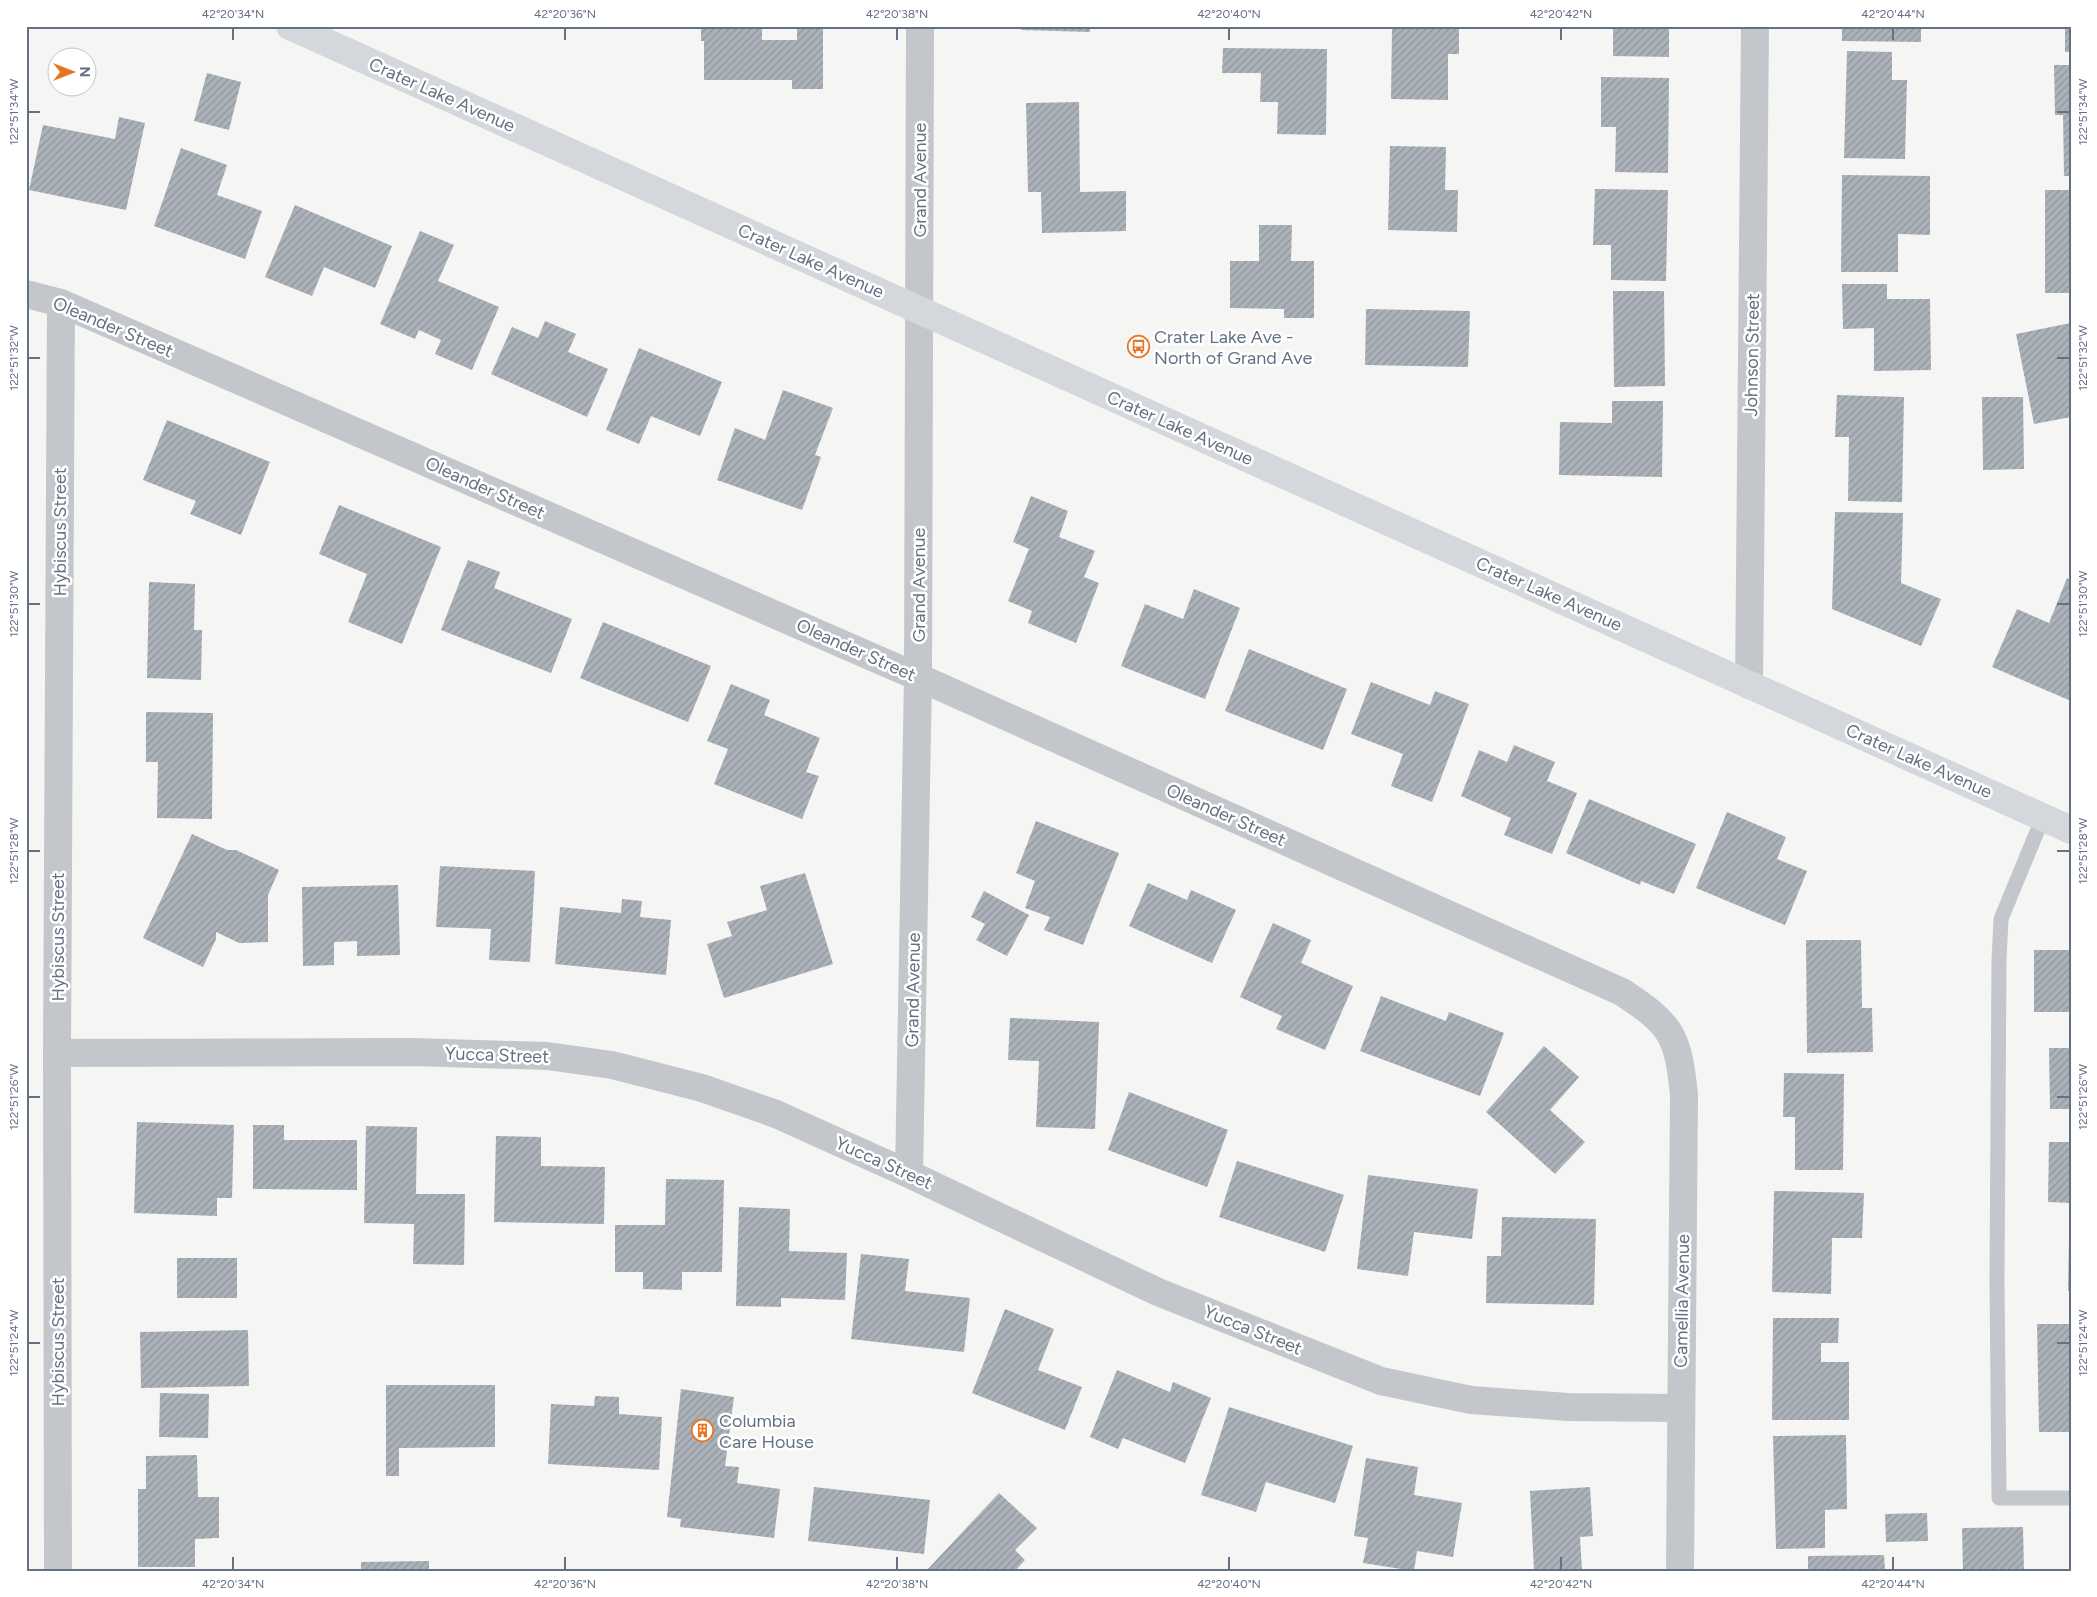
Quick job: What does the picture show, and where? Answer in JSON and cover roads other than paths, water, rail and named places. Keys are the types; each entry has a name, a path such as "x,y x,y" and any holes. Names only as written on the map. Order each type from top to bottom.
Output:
{"main road":[{"name":"Crater Lake Avenue","path":"290,26 2071,830"}],"street":[{"name":"Grand Avenue","path":"909,1174 918,677 920,26"},
{"name":"Johnson Street","path":"1749,685 1755,26"},
{"name":"Oleander Street","path":"26,294 61,303 918,677 1622,992 1653,1012 1670,1033"},
{"name":"Hybiscus Street","path":"58,1571 57,1054 61,303"},
{"name":"Camellia Avenue","path":"1670,1033 1681,1061 1684,1095 1680,1571"},
{"name":"Yucca Street","path":"57,1054 413,1052 547,1056 612,1066 702,1088 776,1114 909,1174 1158,1292 1381,1381 1471,1400 1568,1407 1681,1408"}],"lane":[{"path":"2043,817 2001,919 1998,970 1997,1280 1999,1498 2071,1498"}],"place":[{"name":"Crater Lake Ave - North of Grand Ave","path":"1138,347"},
{"name":"Columbia Care House","path":"703,1431"}]}
